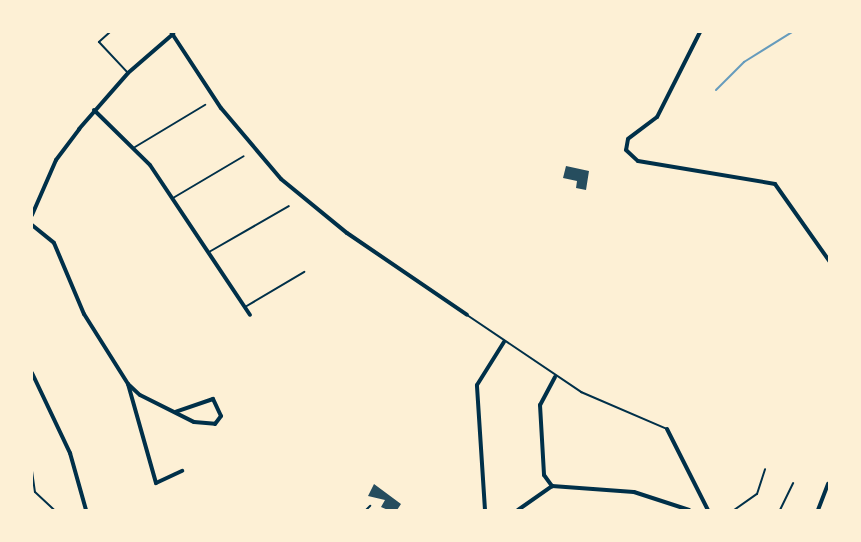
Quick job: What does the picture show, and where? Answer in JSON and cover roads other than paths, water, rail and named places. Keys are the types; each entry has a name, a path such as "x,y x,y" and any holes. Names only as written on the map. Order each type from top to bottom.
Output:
{"street":[{"path":"700,32 657,117 628,139 626,150 638,161 775,184 830,262"},
{"path":"32,215 56,160 94,110 128,73 172,33 220,108 281,179 347,233 467,315"},
{"path":"94,110 135,147 173,198 250,315"},
{"path":"32,225 54,243 84,314 128,384 156,483 182,471"},
{"path":"485,510 477,385 504,342"},
{"path":"32,374 70,453 86,510"},
{"path":"552,486 544,475 540,405 555,377"},
{"path":"128,384 176,412 205,426 222,417 213,399 176,412"},
{"path":"667,429 708,510"},
{"path":"818,510 828,484"},
{"path":"518,510 552,486 634,492 689,510"}],"lane":[{"path":"110,32 99,42 128,73"},
{"path":"135,147 205,105"},
{"path":"173,198 244,156"},
{"path":"209,252 289,206"},
{"path":"245,307 304,272"},
{"path":"467,315 555,377 667,429"},
{"path":"734,510 757,494 765,469"},
{"path":"32,471 35,492 54,510"},
{"path":"780,510 793,483"},
{"path":"366,510 370,506"}],"waterway":[{"path":"716,90 744,62 792,32"}]}
